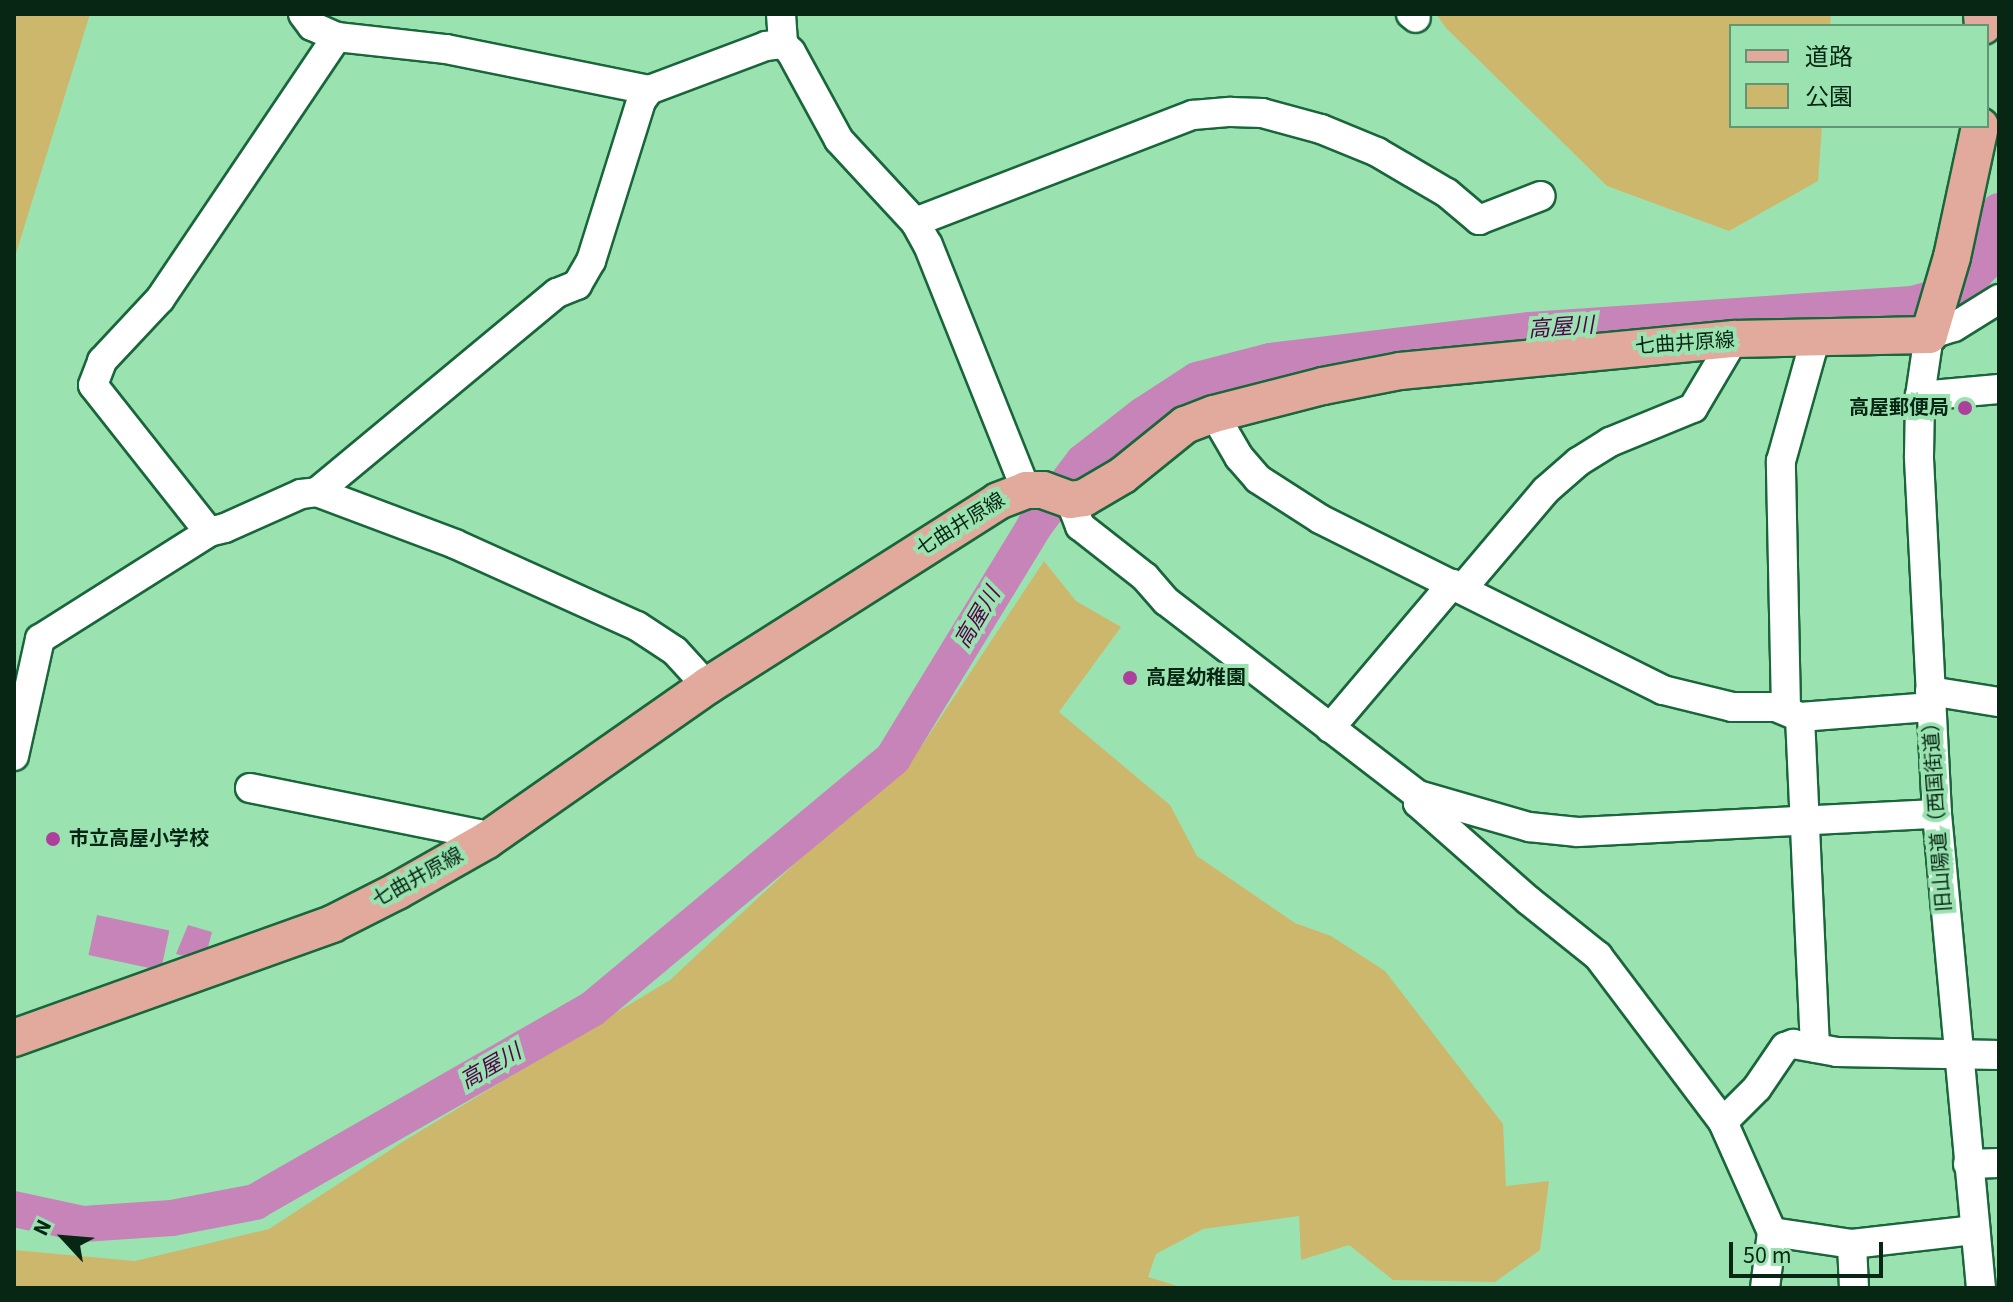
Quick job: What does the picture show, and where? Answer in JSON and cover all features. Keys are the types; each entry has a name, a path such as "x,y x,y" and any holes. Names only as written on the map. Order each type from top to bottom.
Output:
{"main road":[{"path":"1930,330 1952,257 1980,128"},
{"name":"七曲井原線","path":"14,1038 332,924 487,840 707,686 998,501 1046,493 1101,491 1185,425 1214,414 1323,386 1400,371 1734,339 1815,340 1930,330"}],"street":[{"path":"303,14 312,26 337,37 446,49 649,90 766,46 783,44"},
{"path":"781,14 783,44 791,52 847,153 915,222 928,245 1046,493 1080,526 1145,577 1166,601 1418,795 1529,827 1578,832 1937,814"},
{"path":"209,532 93,385 102,361 160,299 337,37"},
{"path":"317,492 557,293 577,285 591,261 641,101 649,90"},
{"path":"915,222 1193,115 1231,112 1262,113 1321,129 1377,152 1447,193 1479,220 1541,196"},
{"path":"1930,330 1954,327 1999,299"},
{"name":"旧山陽道（西国街道）","path":"1930,330 1920,396 1919,456 1929,699 1957,1054 1981,1288"},
{"path":"1330,728 1546,490 1578,462 1610,442 1693,408 1734,339"},
{"path":"1815,340 1781,461 1793,713 1815,1048"},
{"path":"1920,396 1999,389"},
{"path":"1214,414 1239,457 1258,479 1320,519 1663,690 1732,707 1793,713 1929,699 1999,702"},
{"path":"14,756 40,639 209,532 225,528 301,494 317,492 455,544 637,626 675,651 707,686"},
{"path":"250,788 478,834 487,840"},
{"path":"1418,795 1418,803 1528,900 1598,956 1723,1122 1772,1232 1765,1288"},
{"path":"1723,1122 1757,1088 1785,1047 1793,1044 1837,1052 1999,1055"},
{"path":"1968,1164 1999,1163"},
{"path":"1772,1232 1852,1244 1975,1230"},
{"path":"1852,1244 1854,1288"}],"green space":[{"path":"14,14 90,14 14,260"},
{"path":"1436,14 1831,14 1830,24 1729,24 1729,128 1822,128 1818,181 1729,231 1607,186 1446,28"},
{"path":"1044,561 1076,601 1121,627 1059,712 1170,805 1197,856 1295,923 1331,936 1385,971 1503,1124 1506,1186 1549,1181 1540,1250 1495,1282 1393,1280 1349,1245 1301,1260 1299,1216 1203,1229 1156,1254 1148,1277 1184,1288 14,1288 14,1250 135,1261 269,1229 404,1141 670,980 923,744"}],"shaded area":[{"path":"97,915 169,930 161,970 88,955"},
{"path":"188,925 212,932 206,955 196,959 176,954"}],"waterway":[{"name":"高屋川","path":"14,1209 83,1224 172,1218 255,1202 592,1009 893,758 1035,525 1083,462 1143,415 1197,380 1270,361 1530,330 1912,304 1960,291 1983,265 1997,229 1999,211"}],"place":[{"name":"高屋郵便局","path":"1965,408"},
{"name":"高屋幼稚園","path":"1130,678"},
{"name":"市立高屋小学校","path":"53,839"}]}
